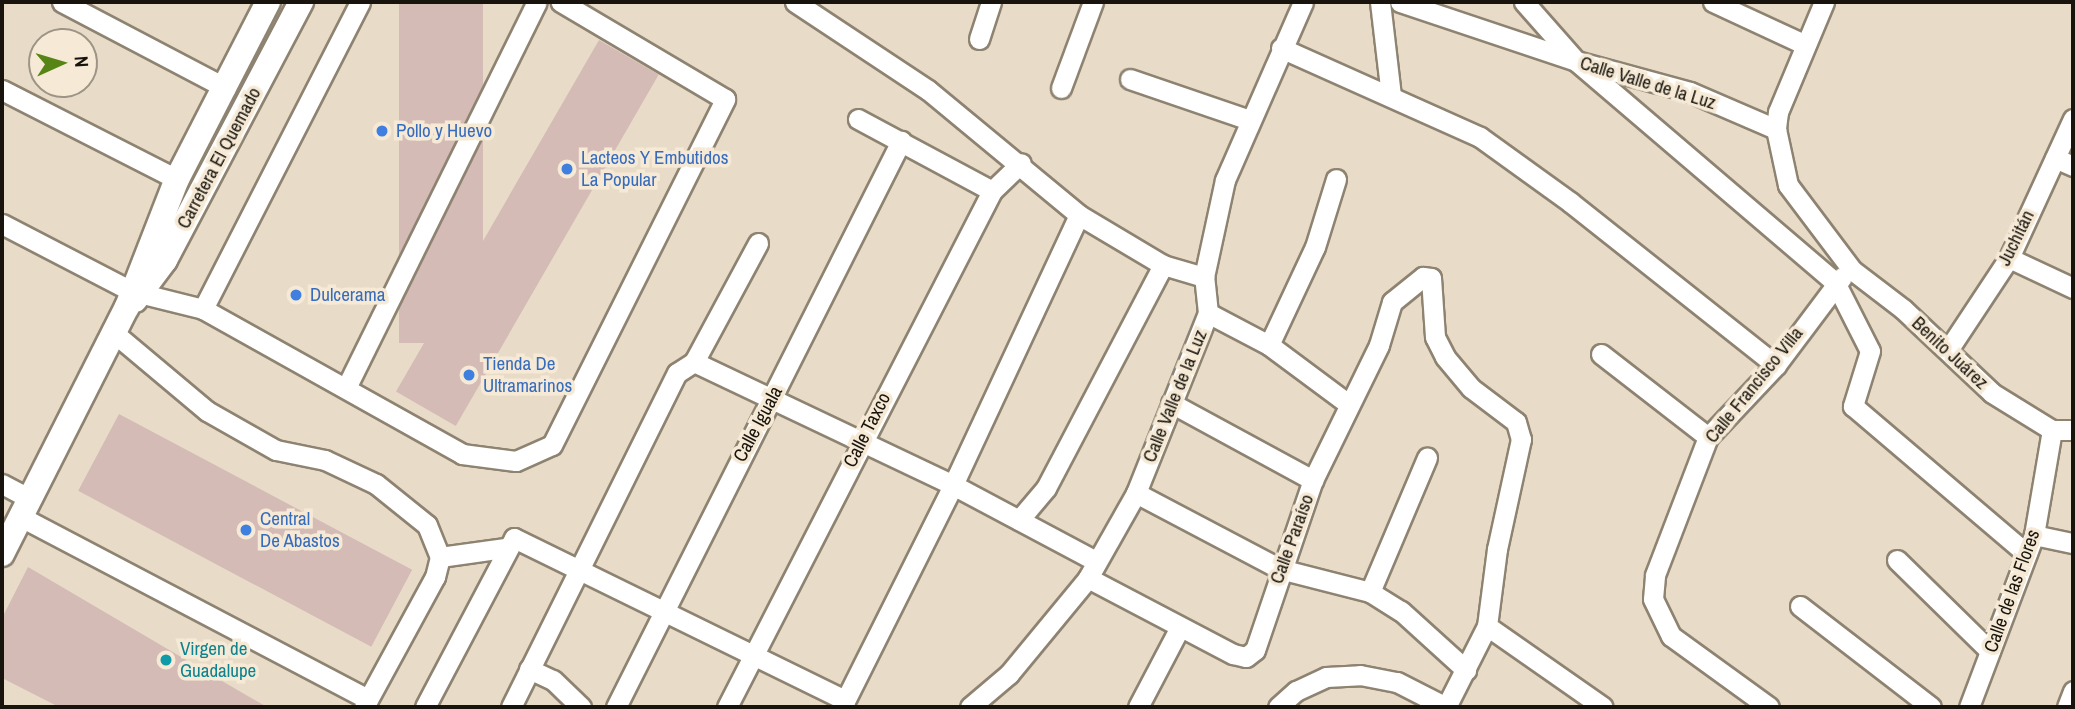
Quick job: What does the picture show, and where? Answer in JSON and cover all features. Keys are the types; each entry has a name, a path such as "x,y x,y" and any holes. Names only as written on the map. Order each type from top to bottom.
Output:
{"main road":[{"name":"Carretera El Quemado","path":"133,298 177,178 226,88 267,2"},
{"name":"Carretera El Quemado","path":"2,554 114,333 301,2"}],"street":[{"path":"62,2 226,88"},
{"path":"203,309 360,2"},
{"path":"347,386 537,2"},
{"path":"2,224 133,298 203,309 347,386 462,454 516,461 552,445 725,99 561,2"},
{"path":"795,2 928,90 1021,163 1079,215 1163,265 1204,277"},
{"path":"979,38 991,2"},
{"path":"1061,88 1093,2"},
{"name":"Calle Valle de la Luz","path":"970,707 1009,674 1092,570 1136,493 1208,313 1204,277 1225,180 1303,2"},
{"path":"1380,2 1391,94"},
{"name":"Calle Valle de la Luz","path":"1400,2 1576,61 1690,92 1776,129"},
{"path":"1524,2 1576,61 1835,282 1870,351 1853,405 2026,554"},
{"path":"1713,2 1805,45"},
{"path":"1776,129 1805,45 1824,2"},
{"path":"1281,48 1391,94 1479,137 1570,202 1776,365"},
{"path":"1130,79 1250,120"},
{"path":"2,90 177,178"},
{"path":"858,119 992,191"},
{"name":"Juchitán","path":"1948,350 2009,258 2064,162 2073,119"},
{"name":"Benito Juárez","path":"1776,129 1788,185 1852,270 1948,350 1992,393 2052,430"},
{"name":"Calle Iguala","path":"616,707 663,608 901,141"},
{"name":"Calle Taxco","path":"727,707 859,444 992,191 1021,163"},
{"path":"1269,345 1315,247 1336,179"},
{"path":"440,557 509,543 577,569 663,608 843,704 953,485 1079,215"},
{"path":"511,707 577,569 677,373 694,362 758,243"},
{"path":"2009,258 2073,288"},
{"path":"1019,520 1046,488 1163,265"},
{"name":"Calle Francisco Villa","path":"1769,707 1671,636 1653,599 1655,575 1679,503 1708,437 1776,365 1835,282 1852,270"},
{"name":"Calle Paraíso","path":"694,362 859,444 953,485 1019,520 1180,627 1246,657 1255,650 1312,480 1347,403 1379,345 1392,302 1423,277 1431,278 1435,337 1445,357 1471,388 1516,422 1521,439 1497,549 1487,626"},
{"path":"1208,313 1269,345 1347,403"},
{"path":"2,484 26,508 366,703 435,576 440,557 426,525 376,484 325,460 276,450 207,411 114,333"},
{"path":"1601,354 1708,437"},
{"path":"1171,403 1312,480"},
{"path":"2052,430 2073,430"},
{"name":"Calle de las Flores","path":"1969,707 2034,535 2052,430"},
{"path":"1370,592 1427,458"},
{"path":"1136,493 1280,569 1370,592 1401,611 1466,670"},
{"path":"2034,535 2073,543"},
{"path":"425,707 509,543"},
{"path":"1897,560 1990,651"},
{"path":"1800,606 1931,707"},
{"path":"1278,707 1296,691 1326,677 1360,675 1397,682 1446,707 1487,626 1603,707"},
{"path":"1138,707 1180,627"},
{"path":"529,669 553,680 581,707"},
{"path":"1296,691 1308,707"},
{"path":"2067,707 2073,691"}],"building":[{"path":"399,2 483,2 483,343 399,343"},
{"path":"599,40 659,74 456,426 396,392"},
{"name":"Central De Abastos","path":"119,414 412,570 371,647 78,491"},
{"path":"28,567 267,707 59,707 2,678 2,618"}],"place":[{"name":"Pollo y Huevo","path":"382,131"},
{"name":"Lacteos Y Embutidos La Popular","path":"567,169"},
{"name":"Dulcerama","path":"296,295"},
{"name":"Tienda De Ultramarinos","path":"469,375"},
{"name":"Central De Abastos","path":"246,530"},
{"name":"Virgen de Guadalupe","path":"166,660"}]}
